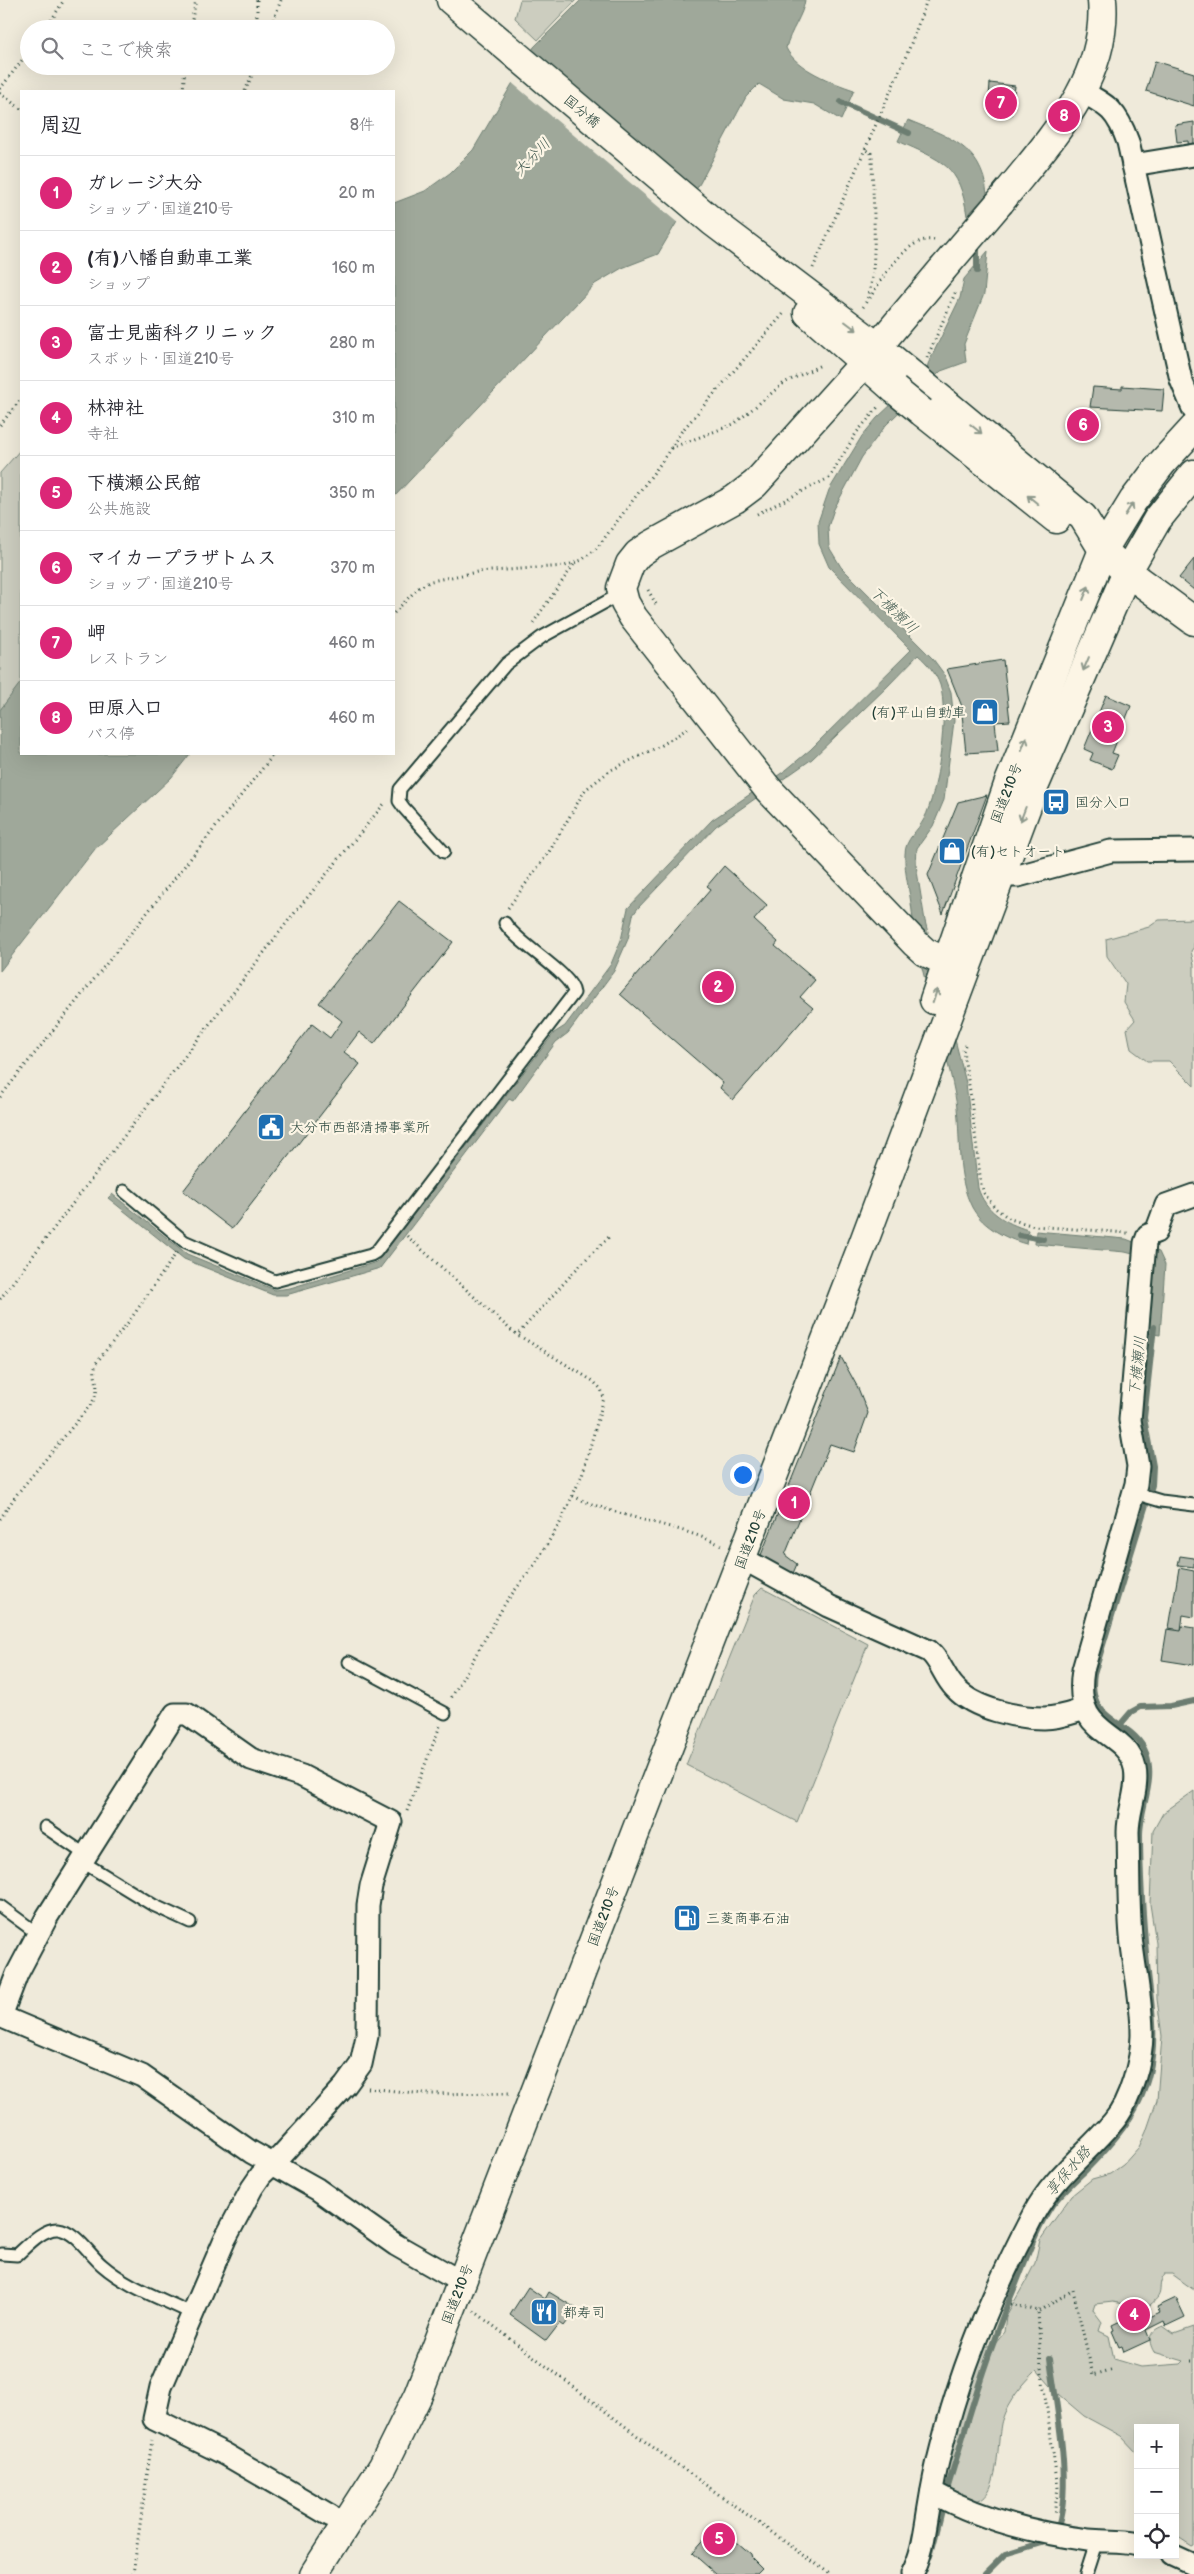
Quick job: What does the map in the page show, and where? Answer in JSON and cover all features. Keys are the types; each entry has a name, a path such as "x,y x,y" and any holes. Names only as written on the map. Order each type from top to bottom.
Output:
{"main road":[{"name":"国分橋","path":"451,0 713,222 794,295 930,405 1071,530 1103,550 1127,572 1194,621"},
{"path":"947,962 925,952 915,943 768,789 633,617 634,591 624,577 638,554 735,498 755,484 871,356 950,277 1000,202 1058,129 1082,91 1099,43 1102,0"},
{"name":"国道210号","path":"863,1244 947,962 1005,794 1103,550 1133,502 1162,463 1194,428"},
{"name":"国道210号","path":"314,2574 397,2442 418,2395 863,1244 999,876 1053,740 1127,572 1157,520 1194,474"}],"street":[{"path":"1082,91 1103,103 1118,117 1128,142 1186,366 1183,389 1194,411"},
{"path":"1133,165 1194,155"},
{"path":"999,876 1018,876 1111,851 1194,850"},
{"path":"912,2574 923,2544 932,2492 962,2374 993,2300 1032,2216 1043,2198 1066,2169 1112,2124 1122,2109 1139,2056 1142,2034 1138,1974 1131,1930 1128,1828 1136,1785 1135,1772 1131,1758 1120,1745 1096,1727 1085,1709 1082,1692 1083,1670 1134,1493 1138,1466 1130,1420 1146,1247 1156,1232 1166,1205 1194,1195"},
{"path":"742,1558 829,1606 929,1651 937,1658 945,1676 955,1688 977,1703 1024,1716 1044,1718 1085,1709"},
{"path":"331,2516 225,2454 154,2419 161,2387 225,2240 252,2188 261,2175 272,2165 348,2082 361,2064 366,2045 368,1905 371,1886 391,1822 302,1776 251,1759 187,1714 175,1714 83,1858 38,1934 17,1974 1,2016 142,2076 272,2165 317,2189 458,2290"},
{"path":"932,2492 952,2503 995,2520 1048,2532 1134,2544"},
{"path":"1179,2558 1194,2565"}],"lane":[{"path":"444,852 399,801 400,789 506,664 542,637 634,591"},
{"path":"124,1191 184,1242 280,1281 376,1252 574,993 568,980 512,933 505,923"},
{"path":"1134,1493 1161,1501 1194,1505"},
{"path":"348,1662 445,1713"},
{"path":"46,1827 83,1858 153,1905 190,1922"},
{"path":"0,1906 38,1934"},
{"path":"2,2254 17,2255 42,2235 55,2229 62,2230 73,2236 101,2265 193,2314"},
{"path":"1086,2574 1097,2540"}],"path":[{"path":"52,20 64,0"},
{"path":"192,20 196,0"},
{"path":"257,0 257,20"},
{"path":"273,20 281,0"},
{"path":"395,612 418,588 431,581 477,572 565,566 582,560 597,548 681,432 794,295 864,149 909,49 927,0"},
{"path":"0,89 20,63"},
{"path":"183,90 184,75"},
{"path":"245,90 252,75"},
{"path":"0,93 20,108"},
{"path":"864,149 871,153 872,158 873,276 868,302"},
{"path":"860,311 868,302 892,264 903,253 923,241 933,239 942,242"},
{"path":"755,514 829,478 857,432 903,384 950,308 950,277"},
{"path":"671,448 734,424 746,417 784,383 821,365"},
{"path":"0,424 20,400"},
{"path":"529,629 575,563"},
{"path":"634,591 660,612"},
{"path":"505,923 505,911 548,852 585,790 611,770 662,745 708,714"},
{"path":"0,1097 273,755"},
{"path":"0,1299 288,921 389,798"},
{"path":"965,1043 963,1051 970,1090 981,1184 984,1193 994,1208 1010,1219 1034,1226 1146,1247"},
{"path":"391,1822 400,1821 405,1816 419,1785 456,1687 506,1602 542,1553 573,1496 602,1410 604,1398 601,1390 585,1376 513,1332 396,1226"},
{"path":"519,1333 574,1271 611,1235"},
{"path":"0,1519 17,1494 92,1402 98,1389 94,1369 96,1363 130,1320 184,1242"},
{"path":"573,1496 594,1506 704,1537 733,1551 742,1558"},
{"path":"348,2082 371,2089 424,2094 452,2095 498,2091 515,2093"},
{"path":"458,2290 647,2443 830,2574"},
{"path":"993,2300 1038,2311 1073,2290 1093,2376 1114,2369"},
{"path":"1038,2311 1041,2366 1058,2488 1057,2508 1048,2532"},
{"path":"132,2574 154,2419"}],"shaded area":[{"path":"520,0 576,0 538,40 515,18"},
{"path":"20,450 20,690 0,718 0,473"},
{"path":"1194,919 1194,947 1191,951 1194,965 1194,1086 1169,1061 1147,1061 1131,1049 1127,1029 1135,1020 1124,1002 1126,984 1107,956 1106,939 1149,927 1159,920"},
{"path":"762,1588 868,1644 797,1822 686,1765 755,1595"},
{"path":"1194,1791 1194,2290 1172,2274 1164,2274 1159,2295 1146,2308 1113,2302 1095,2304 1093,2310 1102,2322 1099,2331 1109,2336 1114,2359 1141,2367 1181,2364 1184,2361 1154,2352 1150,2344 1152,2333 1163,2326 1174,2334 1194,2327 1194,2545 1192,2546 1179,2538 1179,2424 1134,2424 1134,2450 1121,2436 1084,2416 1058,2394 1037,2370 1016,2393 1002,2420 995,2470 987,2494 979,2500 964,2499 953,2492 944,2479 963,2405 970,2391 975,2354 981,2348 994,2344 1004,2332 1006,2316 1035,2263 1040,2240 1072,2195 1092,2179 1110,2174 1123,2165 1139,2147 1157,2100 1162,2036 1157,1999 1156,1943 1150,1904 1153,1831 1163,1813"}],"water":[{"name":"大分川","path":"581,0 805,0 802,12 786,48 791,56 806,69 854,90 841,120 814,104 784,99 759,84 746,97 700,183 658,254 622,268 595,284 395,496 395,203 425,191 450,173 473,150 534,47"},
{"path":"908,120 936,131 960,145 970,153 978,164 984,177 987,194 967,216 959,185 954,175 946,166 898,141"},
{"path":"988,251 984,294 964,344 966,362 941,371 886,425 862,457 834,509 828,527 829,547 841,567 933,659 944,674 951,692 954,721 944,800 933,826 917,848 916,865 925,921 966,1083 978,1188 991,1210 1011,1224 1028,1230 1026,1244 993,1230 979,1218 965,1190 962,1177 955,1095 915,934 905,869 906,849 909,839 924,819 929,807 938,772 943,732 940,685 931,668 918,655 812,759 716,826 638,908 633,915 628,939 614,971 568,1033 556,1042 513,1101 509,1099 380,1268 286,1295 273,1295 184,1259 108,1198 112,1194 187,1254 275,1290 290,1288 377,1262 554,1033 565,1026 611,964 621,940 628,908 712,820 786,770 810,750 911,650 829,567 819,544 818,522 829,490 862,436 877,418 927,371 928,364 960,298 964,279"},
{"path":"20,683 20,755 189,755 171,778 95,849 0,971 0,710"},
{"path":"1036,1231 1126,1239 1159,1252 1165,1265 1160,1335 1147,1333 1137,1255 1125,1252 1035,1244"}],"pier":[{"path":"530,49 699,190 679,224 511,82"}],"building":[{"path":"1155,61 1194,73 1194,106 1146,91"},
{"path":"990,83 1015,86 1011,115 988,112"},
{"path":"1194,122 1194,150 1189,151 1188,141 1177,142 1175,125"},
{"path":"1122,386 1164,389 1162,411 1090,407 1093,387 1122,389"},
{"path":"1194,559 1194,590 1179,578"},
{"name":"(有)平山自動車","path":"1003,660 1010,721 995,722 998,751 966,753 961,704 947,669"},
{"path":"1106,695 1131,706 1112,753 1118,755 1112,769 1090,760 1093,753 1084,749"},
{"name":"(有)セトオート","path":"987,795 943,914 928,875 958,802"},
{"path":"724,866 767,905 754,920 778,942 775,946 815,980 800,997 813,1008 733,1100 720,1088 723,1083 620,994 711,889 707,886"},
{"name":"大分市西部清掃事業所","path":"399,901 453,942 374,1044 359,1032 344,1052 360,1064 232,1229 183,1191 312,1024 330,1038 342,1021 319,1003"},
{"path":"841,1357 858,1388 868,1413 854,1452 830,1444 785,1555 797,1564 791,1578 759,1560"},
{"path":"1180,1556 1194,1558 1194,1567 1178,1565"},
{"path":"1179,1568 1194,1571 1194,1617 1183,1615 1181,1630 1169,1628"},
{"path":"1182,1626 1194,1628 1194,1665 1162,1660 1167,1629 1181,1631"},
{"name":"都寿司","path":"528,2287 545,2299 549,2292 577,2309 564,2326 560,2323 546,2341 510,2315"},
{"path":"1176,2298 1185,2317 1166,2326 1164,2321 1146,2330 1150,2340 1124,2352 1122,2346 1119,2347 1112,2331 1114,2330 1112,2325 1137,2313 1142,2321 1160,2312 1157,2307"},
{"path":"717,2525 751,2554 752,2559 762,2569 757,2574 716,2574 692,2553"}],"waterway":[{"path":"841,102 909,133"},
{"path":"977,243 977,271"},
{"name":"下横瀬川","path":"1019,1235 1043,1239"},
{"name":"享保水路","path":"930,2556 947,2490 987,2360 1036,2233 1056,2200 1110,2145 1130,2119 1138,2105 1149,2074 1153,2044 1153,2021 1143,1915 1140,1834 1148,1784 1149,1763 1140,1742 1104,1712 1097,1703 1093,1691 1094,1674 1152,1485 1153,1466 1144,1418 1154,1327"},
{"name":"享保水路","path":"1119,1726 1131,1712 1140,1707 1171,1706 1194,1701"},
{"name":"享保水路","path":"1050,2358 1064,2471 1064,2493 1056,2533"},
{"name":"享保水路","path":"985,2574 1005,2554 1051,2540"}],"place":[{"name":"岬","path":"1001,103"},
{"name":"田原入口","path":"1064,116"},
{"name":"マイカープラザトムス","path":"1083,425"},
{"name":"(有)平山自動車","path":"985,712"},
{"name":"富士見歯科クリニック","path":"1108,727"},
{"name":"国分入口","path":"1056,802"},
{"name":"(有)セトオート","path":"952,851"},
{"name":"(有)八幡自動車工業","path":"718,987"},
{"name":"大分市西部清掃事業所","path":"271,1127"},
{"name":"ガレージ大分","path":"794,1503"},
{"name":"三菱商事石油","path":"687,1918"},
{"name":"都寿司","path":"544,2312"},
{"name":"林神社","path":"1134,2315"},
{"name":"下横瀬公民館","path":"719,2539"}]}
